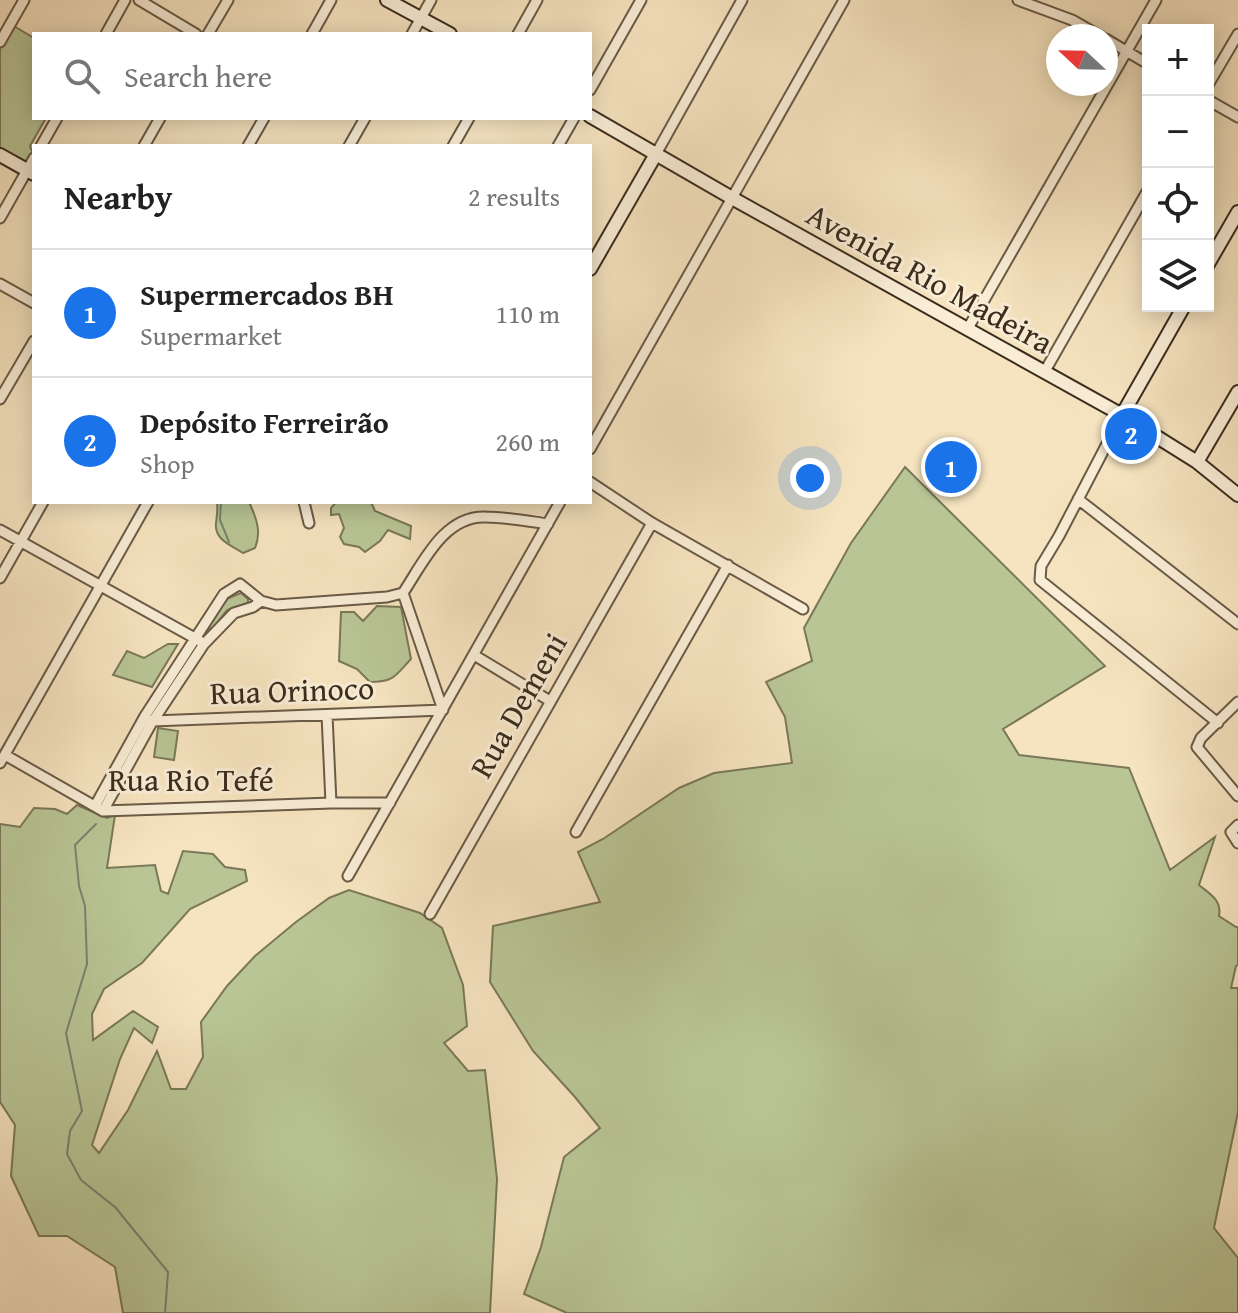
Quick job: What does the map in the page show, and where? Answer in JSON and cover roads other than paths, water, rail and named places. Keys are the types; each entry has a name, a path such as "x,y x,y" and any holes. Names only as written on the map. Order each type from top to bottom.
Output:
{"main road":[{"path":"387,0 446,32"},
{"name":"Avenida Rio Madeira","path":"592,117 1122,415 1197,462 1238,495"},
{"path":"592,266 656,154"},
{"path":"0,155 30,172"},
{"path":"1214,254 1238,212"},
{"path":"1122,415 1181,312"},
{"path":"1197,462 1238,392"}],"street":[{"path":"0,42 24,0"},
{"path":"107,32 125,0"},
{"path":"139,0 193,32"},
{"path":"209,32 228,0"},
{"path":"313,32 331,0"},
{"path":"413,32 431,0"},
{"path":"519,32 537,0"},
{"path":"592,86 641,0"},
{"path":"656,154 742,0"},
{"path":"592,445 844,0"},
{"path":"1018,0 1079,24"},
{"path":"967,330 1156,0"},
{"path":"1214,75 1238,34"},
{"path":"1118,46 1142,60"},
{"path":"1214,103 1238,117"},
{"path":"42,144 56,120"},
{"path":"145,144 159,120"},
{"path":"249,144 263,120"},
{"path":"350,144 364,120"},
{"path":"454,144 468,120"},
{"path":"559,144 573,120"},
{"path":"0,218 30,172"},
{"path":"1045,371 1142,201"},
{"path":"0,284 32,302"},
{"path":"0,399 32,344"},
{"path":"1122,415 1041,566 1040,580 1218,723"},
{"path":"592,483 652,523 803,609"},
{"path":"1078,499 1238,624"},
{"path":"0,578 42,504"},
{"path":"2,759 147,504"},
{"path":"304,504 309,523"},
{"path":"348,876 559,504"},
{"path":"99,808 224,594 240,584 261,601 276,605 387,597 403,593 438,540 456,523 483,516 548,524"},
{"name":"Rua Demeni","path":"430,914 652,523"},
{"path":"0,530 199,641"},
{"path":"576,832 728,565"},
{"path":"403,593 443,710"},
{"path":"199,641 234,613 261,601"},
{"path":"474,655 550,701"},
{"path":"1238,702 1201,738 1197,747 1238,796"},
{"name":"Rua Orinoco","path":"149,720 443,710"},
{"path":"327,715 331,803"},
{"name":"Rua Rio Tefé","path":"2,759 99,808 390,803"},
{"path":"1238,825 1231,832 1238,843"}],"waterway":[{"path":"221,504 220,520 229,542"},
{"path":"96,824 75,845 79,886 85,906 87,964 66,1033 82,1111 70,1131 67,1154 81,1180 115,1207 168,1272 165,1313"}],"place":[{"name":"Depósito Ferreirão","path":"1131,434"},
{"name":"Supermercados BH","path":"951,467"}]}
